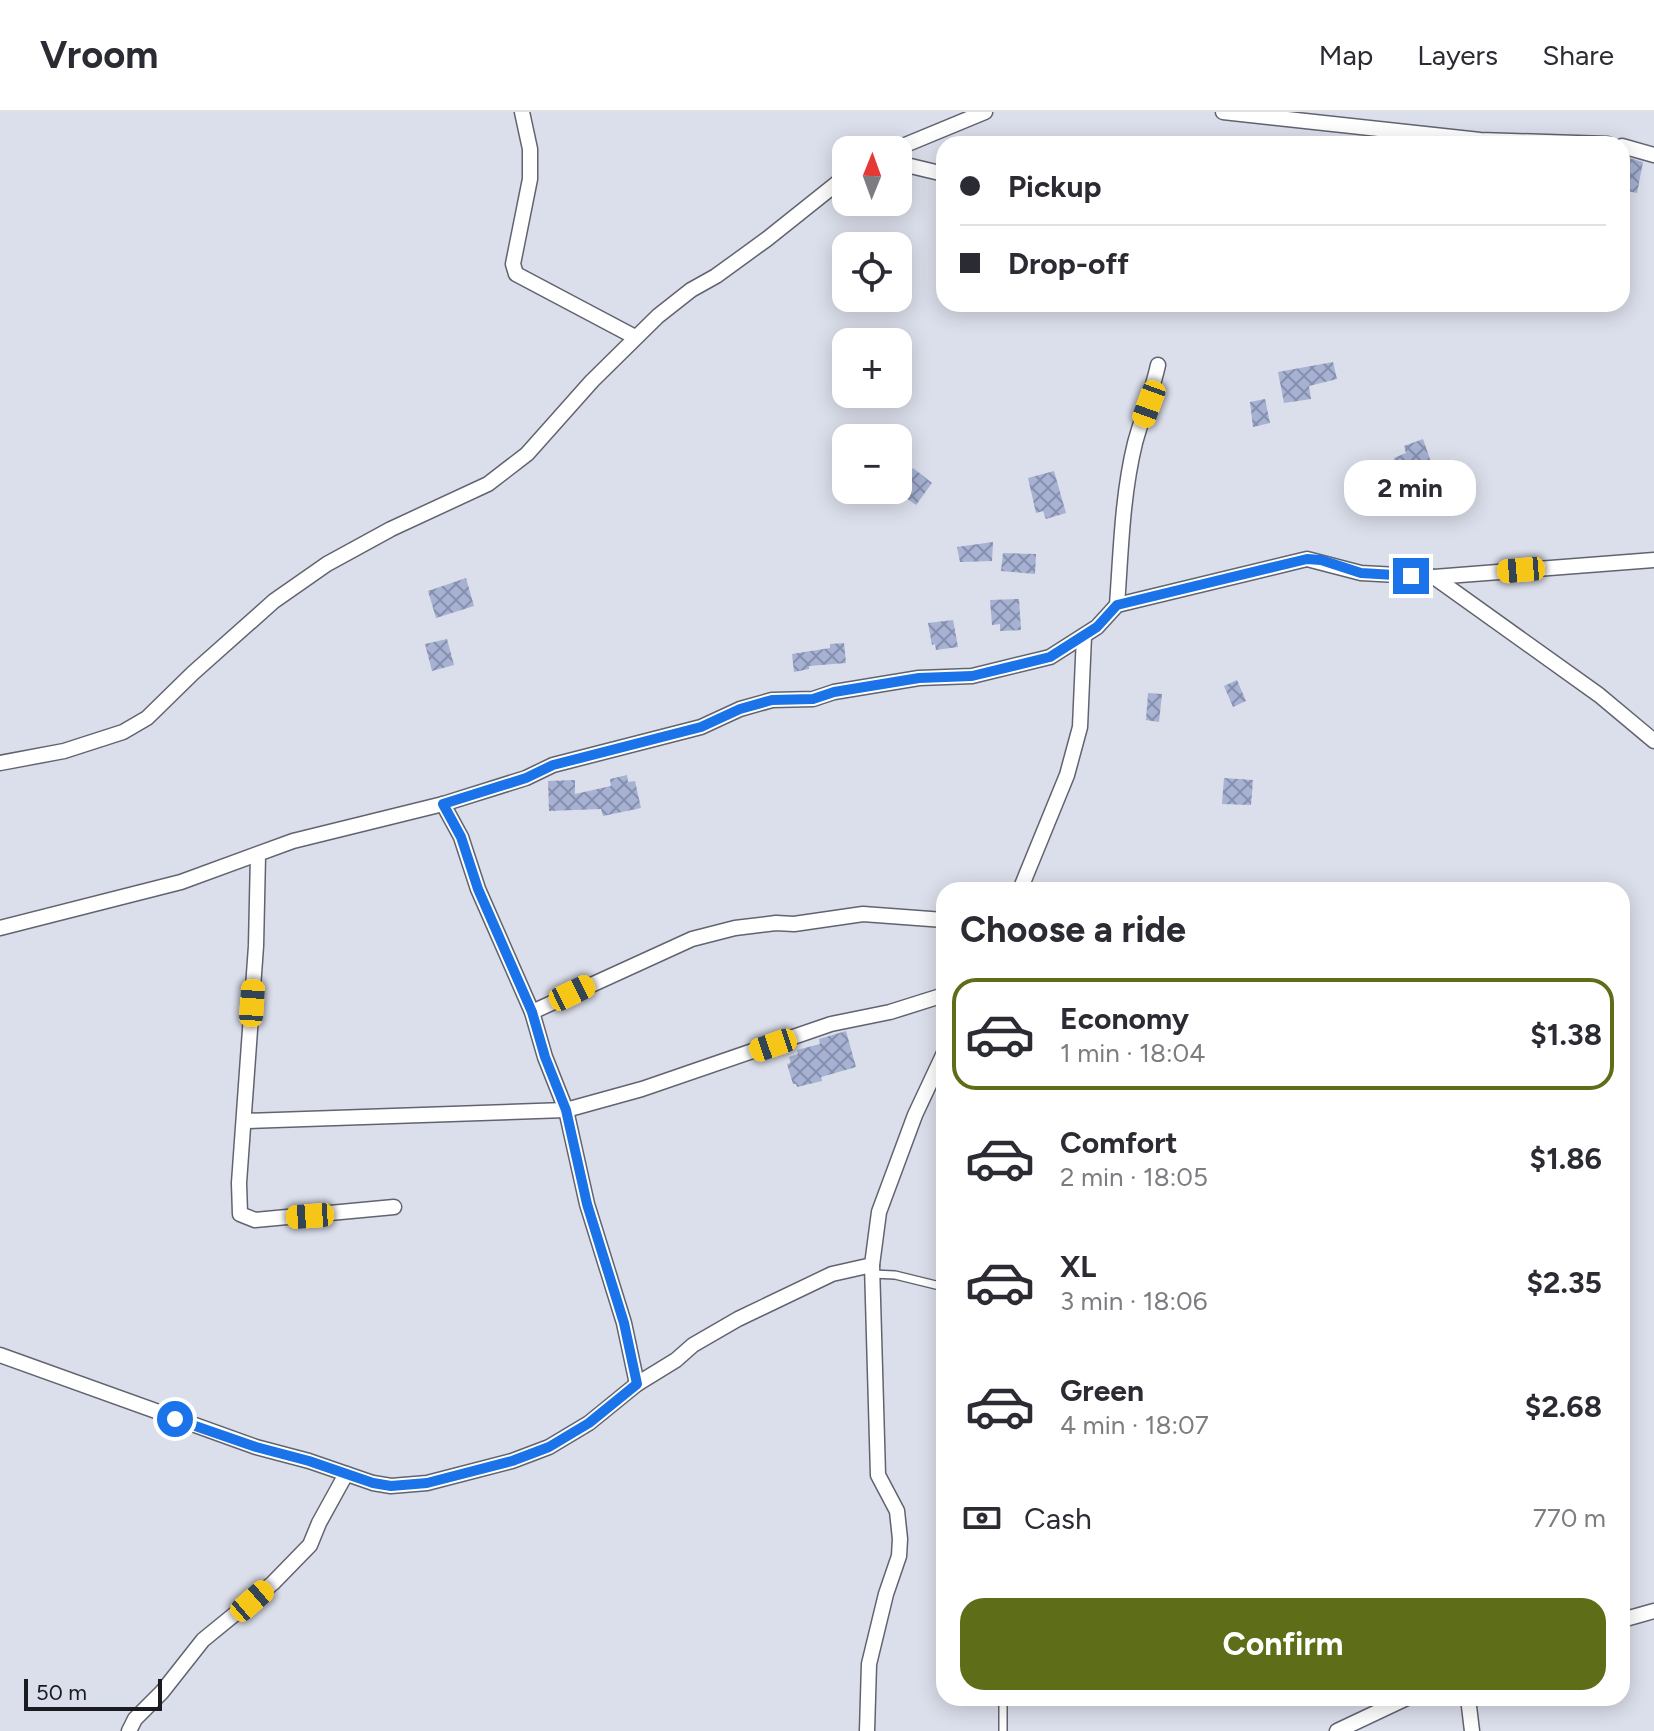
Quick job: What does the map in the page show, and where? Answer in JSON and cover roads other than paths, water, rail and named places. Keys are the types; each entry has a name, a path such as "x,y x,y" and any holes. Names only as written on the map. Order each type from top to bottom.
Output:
{"street":[{"path":"522,112 530,149 530,179 513,264 516,274 635,337"},
{"path":"912,142 985,112"},
{"path":"1223,112 1443,136"},
{"path":"1630,148 1654,155"},
{"path":"912,166 936,172"},
{"path":"0,763 64,751 123,732 147,718 274,601 327,564 391,529 476,490 527,454 635,337 691,290 716,276 832,187"},
{"path":"1117,605 1129,473 1158,365"},
{"path":"0,928 181,882 293,841 443,804 526,778 553,765 701,727 772,700 813,699 834,692 919,678 972,676 1050,657 1097,627 1117,605 1307,559 1321,560 1361,573 1434,577 1654,560"},
{"path":"1434,577 1599,695 1654,741"},
{"path":"1023,882 1067,775 1080,727 1084,636"},
{"path":"443,804 461,837 478,889 532,1012 545,1057 566,1110 587,1204 624,1323 637,1384"},
{"path":"258,855 256,946 238,1206 240,1214 255,1220 394,1207"},
{"path":"532,1012 692,939 735,928 794,924 863,914 936,919"},
{"path":"245,1121 566,1110 642,1089 831,1024 890,1012 936,998"},
{"path":"867,1731 869,1664 899,1556 900,1539 897,1511 878,1475 872,1269 879,1212 915,1115 936,1070"},
{"path":"0,1355 256,1447 373,1483 391,1486 427,1483 512,1461 549,1447 589,1423 637,1384 676,1360 693,1345 832,1274 872,1269"},
{"path":"129,1731 135,1719 162,1692 203,1640 273,1583 310,1545 346,1474"},
{"path":"1630,1618 1654,1611"},
{"path":"1337,1731 1390,1706"},
{"path":"1469,1706 1472,1731"}],"lane":[{"path":"872,1269 936,1285"},
{"path":"1003,1706 1003,1731"}]}
